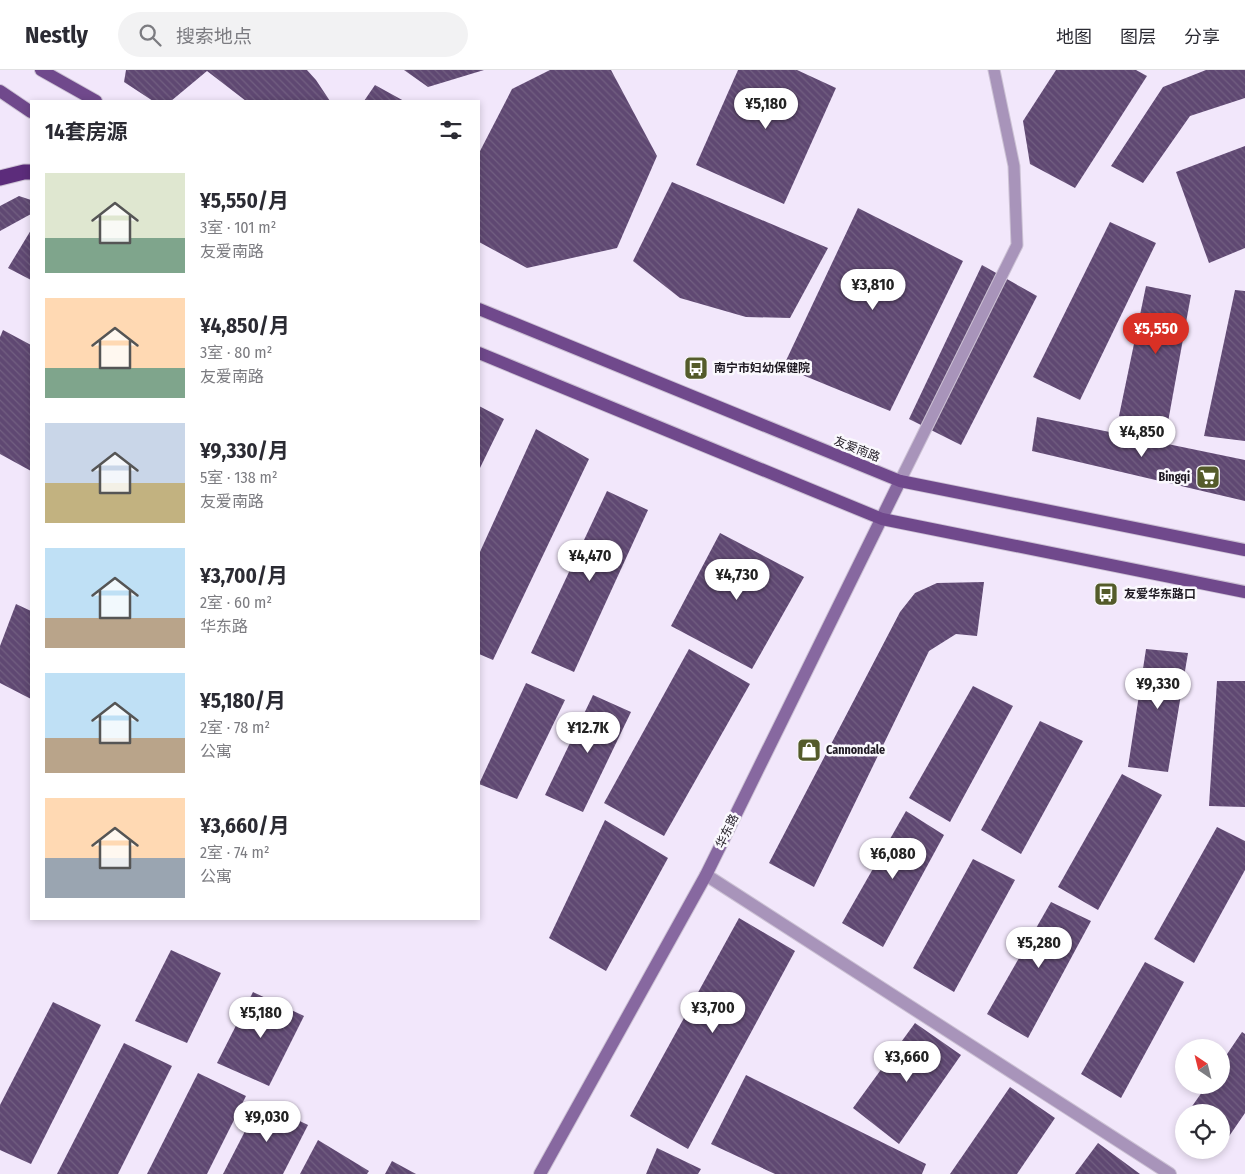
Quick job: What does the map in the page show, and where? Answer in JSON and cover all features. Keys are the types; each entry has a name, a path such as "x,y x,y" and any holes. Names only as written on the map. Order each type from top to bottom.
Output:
{"highway":[{"path":"0,178 30,172"}],"main road":[{"path":"41,70 94,100"},
{"path":"0,91 30,111"},
{"name":"友爱南路","path":"480,309 900,481 1245,550"},
{"path":"480,352 882,519 1245,592"}],"street":[{"name":"华东路","path":"540,1174 706,875 900,481"},
{"path":"706,875 1170,1174"}],"lane":[{"path":"900,481 1017,245 1014,166 994,70"}],"building":[{"path":"126,70 307,70 329,100 245,100 207,71 172,100 151,100 124,82"},
{"path":"404,70 484,70 428,87"},
{"path":"550,70 611,70 657,156 617,248 527,268 480,243 480,151 512,89"},
{"path":"738,70 797,70 836,88 784,204 696,165"},
{"path":"1056,70 1136,70 1147,76 1075,188 1030,164 1023,121"},
{"path":"1206,70 1245,70 1245,98 1190,116 1143,183 1111,166 1163,87"},
{"path":"375,85 402,100 365,100"},
{"path":"1245,146 1245,248 1209,263 1176,172"},
{"path":"672,182 828,248 790,318 746,317 680,298 633,261"},
{"path":"19,196 30,200 30,215 0,231 0,206"},
{"path":"858,208 963,261 890,411 783,367"},
{"path":"1110,222 1156,243 1080,400 1033,377"},
{"path":"30,232 30,279 8,268"},
{"path":"982,265 1037,296 961,445 909,419"},
{"path":"1146,286 1191,295 1168,422 1119,416"},
{"path":"1235,290 1245,291 1245,441 1204,436"},
{"path":"3,330 30,344 30,470 0,454 0,337"},
{"path":"480,407 504,419 480,468"},
{"path":"1037,417 1245,460 1245,501 1032,451"},
{"path":"536,429 589,459 493,660 480,654 480,552"},
{"path":"607,491 648,510 574,672 531,653"},
{"path":"720,533 804,577 752,669 671,626"},
{"path":"984,582 977,636 956,634 929,651 814,887 769,863 900,612 915,593 937,583"},
{"path":"16,604 30,611 30,698 0,683 0,646"},
{"path":"689,649 750,684 664,836 604,803"},
{"path":"1146,649 1188,653 1168,772 1128,767"},
{"path":"1217,681 1245,681 1245,807 1209,806"},
{"path":"526,683 565,700 517,799 480,784"},
{"path":"973,686 1013,706 950,822 909,798"},
{"path":"593,695 631,712 583,812 545,795"},
{"path":"1040,721 1083,741 1021,854 981,830"},
{"path":"1122,774 1162,795 1098,910 1058,887"},
{"path":"906,811 944,835 883,947 842,923"},
{"path":"605,820 668,858 606,971 549,938"},
{"path":"1217,827 1245,841 1245,870 1194,963 1154,939"},
{"path":"973,859 1015,880 954,992 913,968"},
{"path":"1051,902 1091,921 1028,1038 987,1014"},
{"path":"739,918 795,951 688,1149 630,1116"},
{"path":"171,950 221,973 187,1043 135,1021"},
{"path":"1145,962 1184,982 1121,1098 1081,1074"},
{"path":"253,992 304,1016 269,1086 217,1063"},
{"path":"53,1002 101,1025 31,1164 0,1150 0,1105"},
{"path":"915,1023 961,1055 899,1144 853,1108"},
{"path":"1242,1032 1245,1034 1245,1113 1230,1135 1230,1104 1194,1104 1201,1094 1230,1094 1230,1050"},
{"path":"124,1043 172,1066 118,1174 57,1174"},
{"path":"198,1073 246,1096 207,1174 147,1174"},
{"path":"746,1075 926,1164 922,1174 775,1174 711,1144"},
{"path":"1010,1087 1055,1118 1017,1174 950,1174"},
{"path":"260,1102 308,1125 283,1174 223,1174"},
{"path":"318,1140 369,1171 367,1174 300,1174"},
{"path":"1098,1143 1140,1174 1075,1174"},
{"path":"657,1148 701,1169 698,1174 646,1174"},
{"path":"392,1161 416,1174 385,1174"}],"place":[{"name":"南宁市妇幼保健院","path":"696,368"},
{"name":"Bingqi","path":"1208,477"},
{"name":"友爱华东路口","path":"1106,594"},
{"name":"Cannondale","path":"809,750"}]}
